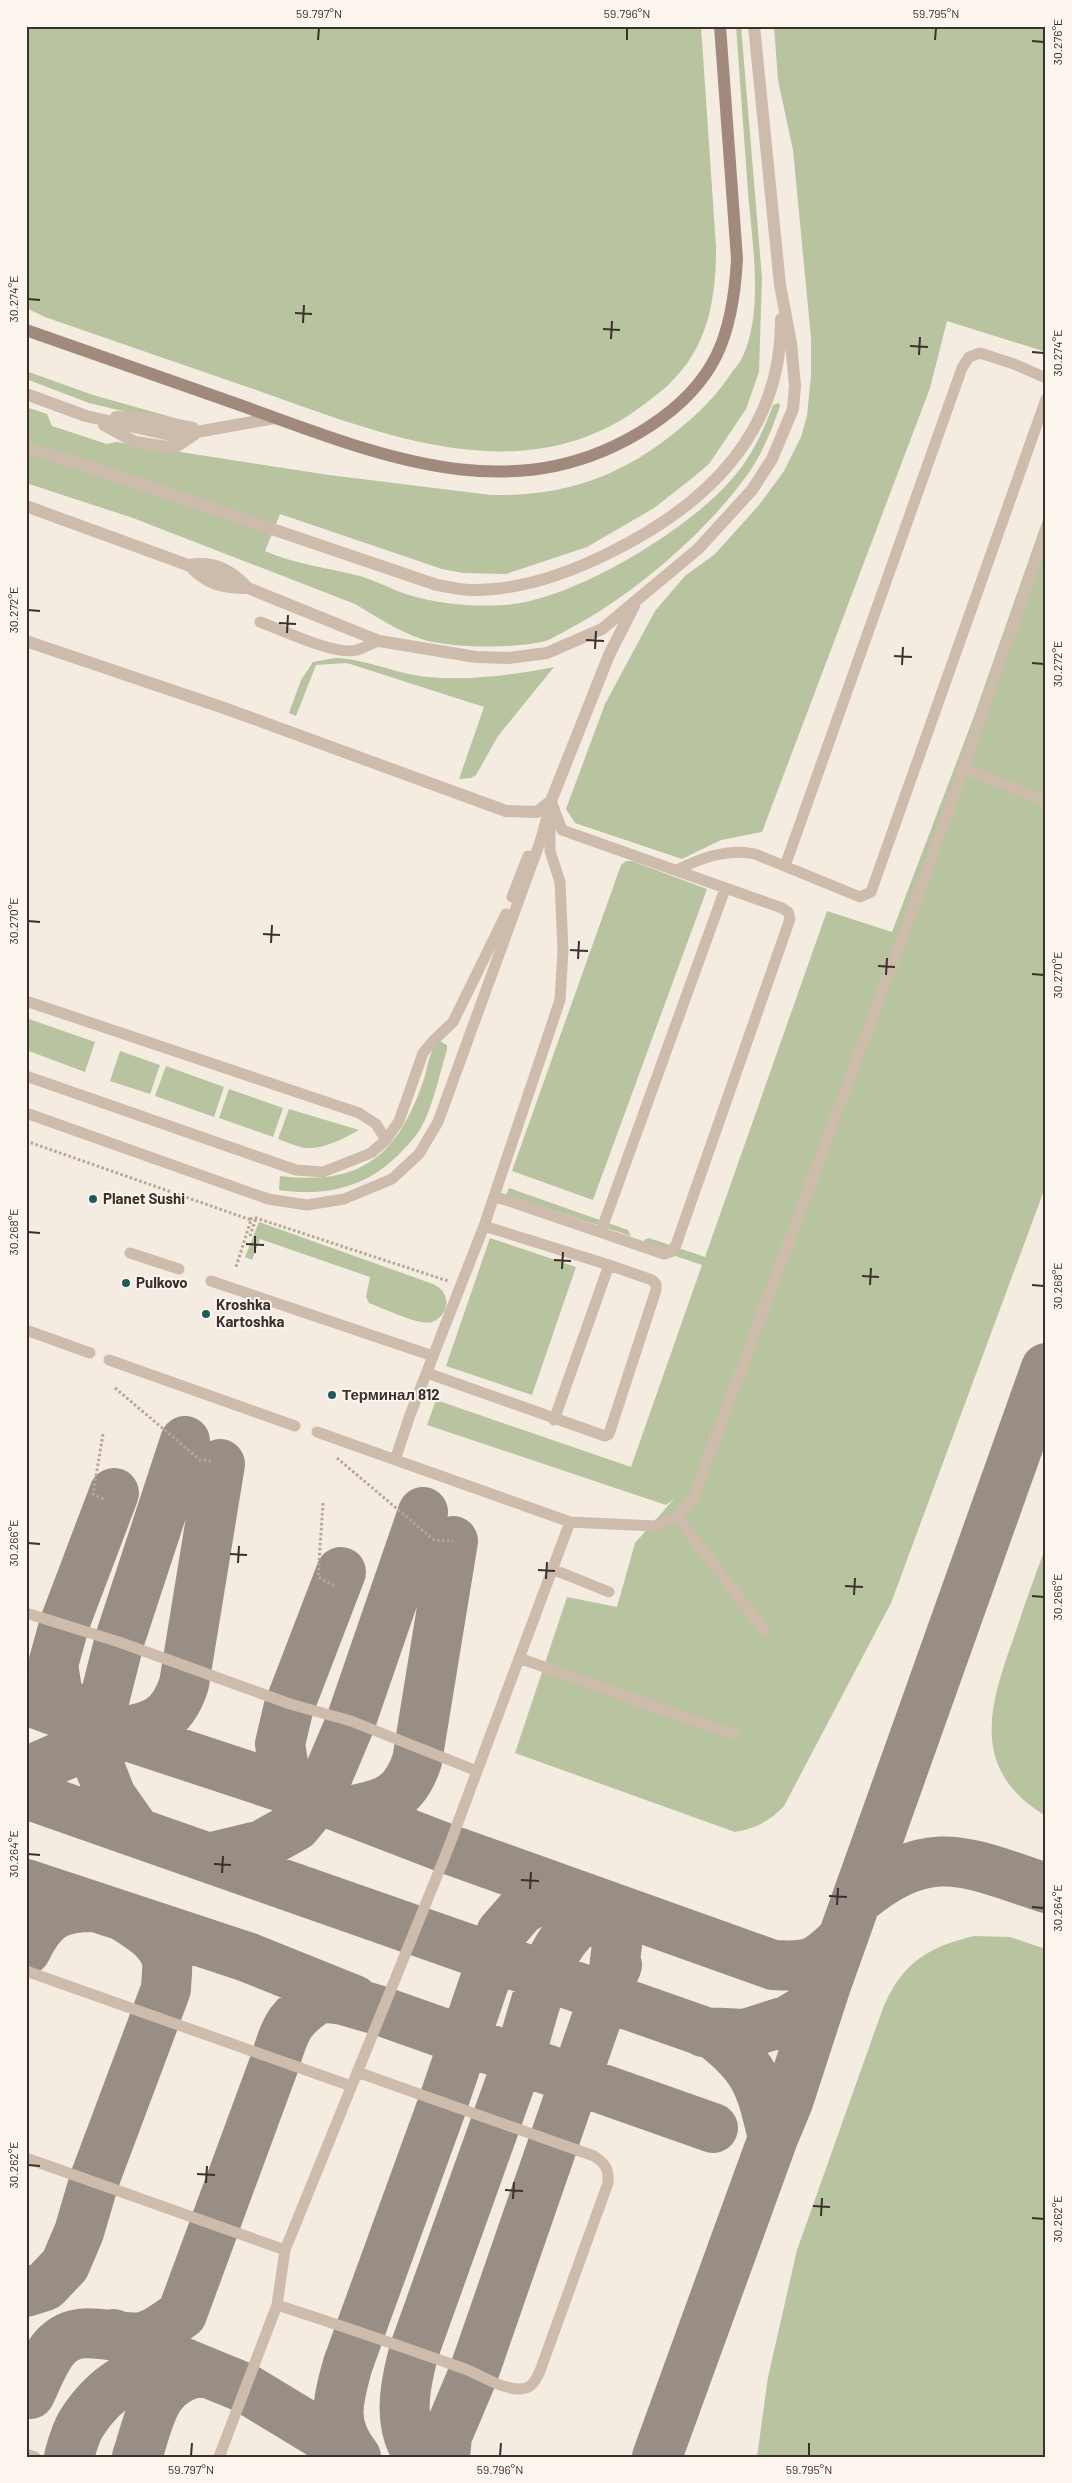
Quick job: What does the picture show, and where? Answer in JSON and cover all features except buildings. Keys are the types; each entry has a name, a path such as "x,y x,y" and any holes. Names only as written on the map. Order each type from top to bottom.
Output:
{"main road":[{"path":"26,330 275,418 404,461 449,470 502,473 558,467 610,449 633,438 660,419 699,384 712,363 730,320 735,298 737,259 720,26"}],"street":[{"path":"26,506 189,565 379,641 476,658 508,658 547,653 602,629 636,603 698,549 752,490 772,459 790,420 795,386 791,343 780,285 754,26"},
{"path":"26,448 81,464 329,550 437,585 477,590 518,586 588,564 648,534 698,498 731,463 753,430 778,366 780,349 780,285"},
{"path":"26,394 86,416 174,436 204,429 275,418"},
{"path":"26,641 224,708 506,811 537,812 551,801 606,663 636,603"}],"lane":[{"path":"784,866 962,368 970,357 980,353 1014,364 1046,378"},
{"path":"677,870 694,861 741,851 784,866 860,897 867,896 871,892 1046,399"},
{"path":"317,1432 570,1522 654,1526 677,1517 694,1496 933,855 1046,530"},
{"path":"260,622 311,642 341,650 357,650 379,641"},
{"path":"962,768 1046,801"},
{"path":"494,1196 664,1254 672,1252 790,919 788,912 782,908 562,830 551,801"},
{"path":"26,1113 268,1198 307,1205 344,1199 392,1179 419,1154 438,1122 540,842 551,801"},
{"path":"26,1076 296,1170 323,1172 372,1153 386,1140 399,1121 423,1053 453,1022 501,926 521,871 551,801"},
{"path":"396,1460 410,1415 484,1226 560,1000 563,951 560,882 550,852 551,801"},
{"path":"601,1231 725,889"},
{"path":"26,1001 359,1112 376,1124 386,1140"},
{"path":"427,1373 599,1436 609,1434 656,1284 652,1280 609,1265 484,1226"},
{"path":"130,1253 179,1270"},
{"path":"554,1420 609,1265"},
{"path":"211,1281 433,1356"},
{"path":"26,1330 90,1353"},
{"path":"110,1360 295,1426"},
{"path":"677,1517 765,1631"},
{"path":"219,2457 277,2305 285,2250 448,1849 570,1522"},
{"path":"552,1569 609,1592"},
{"path":"26,1613 119,1642 290,1704 351,1722 477,1771"},
{"path":"519,1658 734,1735"},
{"path":"26,1971 351,2086"},
{"path":"277,2305 474,2372 509,2388 526,2388 535,2383 540,2371 608,2183 608,2171 602,2162 594,2156 357,2072"},
{"path":"26,2158 285,2250"},
{"path":"26,2454 35,2457"}],"path":[{"path":"26,1141 251,1220 236,1267"},
{"path":"250,1236 256,1218"},
{"path":"250,1219 256,1218 460,1285"},
{"path":"115,1388 200,1460 211,1461"},
{"path":"103,1434 94,1494 104,1499"},
{"path":"337,1458 434,1540 453,1540"},
{"path":"322,1503 318,1577 335,1586"}],"green space":[{"path":"26,26 701,26 716,247 712,302 702,336 684,368 668,385 646,403 600,431 551,447 502,451 451,448 401,438 351,423 45,317 26,308"},
{"path":"736,26 741,26 762,278 759,372 746,409 709,464 654,508 587,547 506,574 463,573 442,569 280,514 265,551 300,563 360,576 403,593 432,601 479,606 530,601 593,578 657,541 686,521 711,500 738,472 756,444 773,405 779,403 780,406 764,447 750,471 733,494 668,560 644,580 594,615 542,642 488,646 433,642 413,636 355,604 133,518 26,483 26,407 47,414 52,426 107,444 116,442 329,475 491,495 539,493 561,489 603,476 644,455 700,411 723,385 740,361 749,338 755,297 755,275"},
{"path":"774,26 1046,26 1046,352 947,321 930,388 762,832 721,840 682,859 575,823 566,809 605,704 655,611 685,576 715,554 759,505 784,471 801,437 807,416 811,376 811,338 793,150 778,80"},
{"path":"26,371 93,395 189,422 177,424 89,403 26,379"},
{"path":"1046,511 1046,1185 891,1603 784,1806 762,1824 735,1832 515,1753 567,1597 617,1607 635,1543 674,1499 666,1505 427,1425 436,1400 631,1467 702,1265 646,1246 644,1240 649,1238 705,1257 827,911 892,932 973,719"},
{"path":"335,658 359,661 404,673 444,678 491,676 554,667 498,736 476,775 471,778 459,779 484,707 347,663 316,665 296,716 289,713 301,680 313,662"},
{"path":"626,861 632,861 707,889 593,1200 512,1171 621,865"},
{"path":"26,1018 95,1042 85,1072 26,1050"},
{"path":"440,1041 447,1045 447,1050 426,1117 413,1139 390,1163 362,1181 331,1190 297,1192 279,1190 280,1176 308,1178 333,1176 354,1170 372,1160 388,1147 413,1108 433,1049"},
{"path":"120,1051 160,1065 150,1094 110,1081"},
{"path":"166,1066 224,1087 214,1117 155,1096"},
{"path":"229,1089 283,1108 273,1137 219,1118"},
{"path":"289,1109 359,1130 326,1145 313,1148 299,1147 278,1139"},
{"path":"509,1188 628,1230 631,1236 506,1195"},
{"path":"259,1222 433,1284 444,1293 446,1298 445,1310 438,1319 426,1323 401,1316 369,1303 366,1297 370,1277 260,1239 252,1260 245,1257"},
{"path":"490,1238 576,1267 532,1395 446,1366"},
{"path":"1046,1546 1046,1816 1021,1798 1005,1778 995,1757 992,1735 993,1712 1005,1663"},
{"path":"974,1936 1010,1937 1046,1949 1046,2457 757,2457 768,2377 797,2250 883,2008 890,1992 899,1979 918,1959 943,1946"}],"taxiway":[{"path":"657,2457 773,2138 788,2102 826,1985 1046,1368"},
{"path":"137,1833 111,1796 98,1763 95,1737 119,1642 185,1441"},
{"path":"117,1733 151,1725 160,1720 174,1706 184,1684 220,1464"},
{"path":"76,1718 64,1703 57,1690 53,1665 64,1625 114,1493"},
{"path":"208,1858 262,1845 296,1826 318,1799 351,1721 423,1512"},
{"path":"349,1811 373,1806 392,1798 406,1784 412,1774 417,1761 453,1541"},
{"path":"318,1799 291,1783 284,1769 280,1744 288,1710 341,1572"},
{"path":"26,1700 97,1726 318,1799 448,1849 773,1965 804,1965 812,1962 825,1954 842,1939"},
{"path":"26,1772 65,1755 100,1711"},
{"path":"26,1794 714,2035 740,2058 755,2080 765,2105 773,2138"},
{"path":"856,1901 882,1882 905,1869 927,1863 969,1864 1046,1888"},
{"path":"26,1884 247,1957 354,2000"},
{"path":"356,2457 342,2434 339,2423 338,2412 341,2389 348,2364 443,2103 501,1933 521,1910 541,1898 556,1894 582,1897 602,1914 611,1927 617,1945 614,1969"},
{"path":"26,1950 38,1929 52,1916 69,1909 93,1907"},
{"path":"420,2457 412,2445 405,2419 406,2391 414,2351 518,2061 544,1976 560,1945 576,1926 590,1918 605,1914 629,1914"},
{"path":"26,2292 45,2286 65,2265 79,2232 94,2181 166,1989 167,1961 161,1947 151,1935 126,1918"},
{"path":"445,2457 447,2436 474,2372 604,1997 617,1965"},
{"path":"703,2032 745,2034 789,2020 804,2011 826,1985"},
{"path":"30,2394 48,2357 56,2346 65,2339 86,2333 131,2338 142,2337 158,2331 182,2314 283,2038 296,2016 321,1997 343,2000 381,2011 713,2128"},
{"path":"113,2334 245,2388 321,2434 352,2457"},
{"path":"69,2457 75,2436 81,2424 90,2411 112,2388 153,2367 185,2363"},
{"path":"137,2457 151,2414 156,2402 164,2391 174,2382 203,2371"}],"place":[{"name":"Planet Sushi","path":"93,1199"},
{"name":"Pulkovo","path":"126,1283"},
{"name":"Kroshka Kartoshka","path":"206,1314"},
{"name":"Терминал 812","path":"332,1395"}]}
